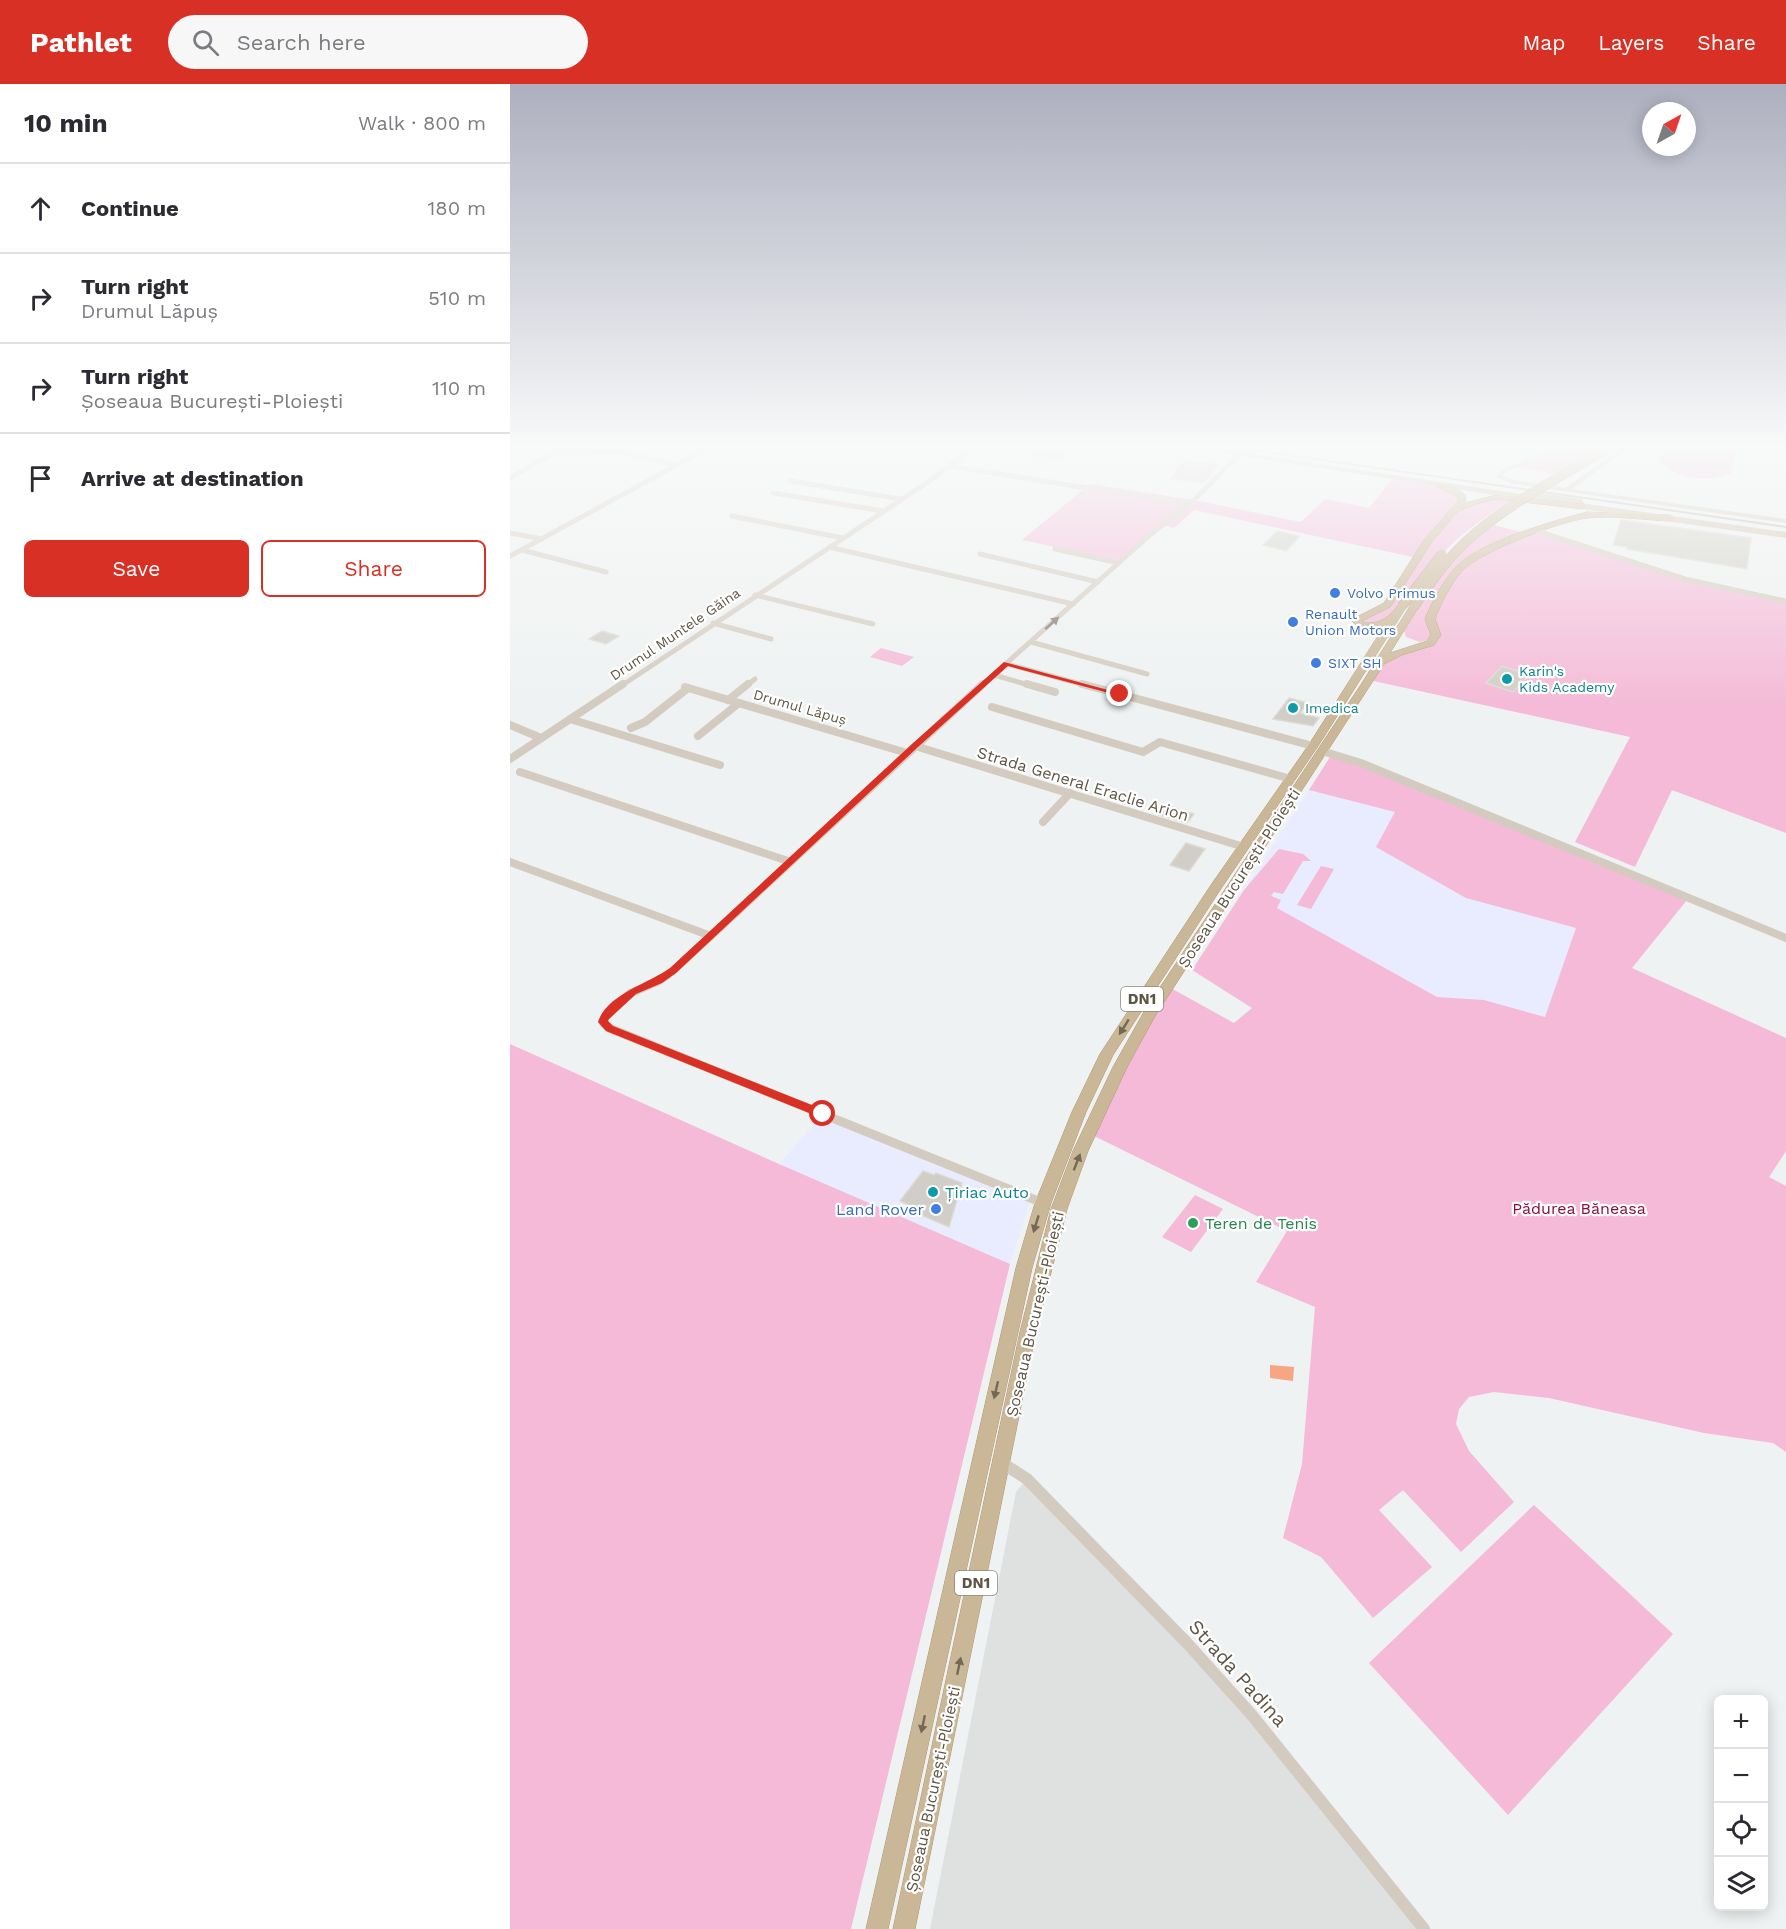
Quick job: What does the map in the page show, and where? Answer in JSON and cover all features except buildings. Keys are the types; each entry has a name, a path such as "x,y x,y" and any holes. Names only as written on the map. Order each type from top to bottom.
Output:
{"highway":[{"path":"1433,535 1387,605 1356,620 1354,625 1370,639 1375,660 1431,643 1436,639 1430,622 1431,611 1459,569 1475,557 1526,535"},
{"name":"Șoseaua București-Ploiești","path":"1375,660 1399,610 1426,572 1461,535"},
{"name":"Șoseaua București-Ploiești","path":"904,1929 1051,1237 1094,1120 1122,1059 1150,1013 1375,660 1436,574 1474,535"},
{"path":"1356,620 1362,626 1374,628 1399,610"},
{"path":"1410,612 1404,631 1408,638 1424,641 1436,635"},
{"name":"Șoseaua București-Ploiești","path":"877,1929 1024,1268 1043,1203 1079,1112 1107,1053 1291,779 1318,748"}],"street":[{"path":"524,535 542,539"},
{"path":"510,556 549,535"},
{"path":"828,535 843,538"},
{"name":"Drumul Muntele Găina","path":"510,759 847,535"},
{"path":"1043,1203 609,1028 603,1022 605,1017 633,991 659,981 711,936 915,746 1152,535"},
{"path":"1550,535 1685,579 1786,601"},
{"path":"829,547 1072,604"},
{"path":"1056,549 1119,563"},
{"path":"522,550 606,573"},
{"path":"980,554 1098,582"},
{"path":"755,595 873,624"},
{"path":"713,623 771,639"},
{"path":"1030,642 1147,674"},
{"path":"1007,664 1318,748 1361,763 1786,938"},
{"path":"994,675 1055,692"},
{"path":"728,700 754,679"},
{"path":"631,728 645,722 687,688"},
{"name":"Drumul Lăpuș","path":"687,688 908,753"},
{"path":"698,736 739,703"},
{"name":"Șoseaua București-Ploiești","path":"992,707 1143,752 1148,752 1160,742 1291,779"},
{"path":"570,719 720,765"},
{"path":"510,725 542,738"},
{"name":"Strada General Eraclie Arion","path":"915,746 1244,847"},
{"path":"520,772 790,862"},
{"path":"1043,822 1070,794"},
{"path":"510,862 711,936"},
{"name":"Strada Padina","path":"1002,1462 1027,1479 1187,1643 1243,1705 1424,1929"}],"shaded area":[{"path":"1309,790 1396,812 1466,898 1577,928 1545,1017 1484,1000 1437,997 1244,890"},
{"path":"823,1114 1030,1201 1010,1264 779,1164"},
{"path":"1270,1365 1294,1367 1293,1381 1270,1378"},
{"path":"1027,1479 1187,1643 1424,1929 930,1929 1016,1492"}],"green space":[{"path":"1028,535 1150,535 1121,561 1022,540"},
{"path":"1311,535 1462,535 1436,561 1400,608 1382,625 1357,623 1380,610 1417,558"},
{"path":"1478,535 1550,535 1685,579 1786,601 1786,833 1672,790 1635,867 1575,842 1630,737 1369,680 1380,662 1431,639 1420,642 1406,637 1404,631 1436,574"},
{"path":"881,648 914,657 902,666 870,657"},
{"name":"Pădurea Băneasa","path":"1330,757 1343,759 1687,900 1632,968 1786,1038 1786,1151 1769,1177 1786,1186 1786,1452 1773,1443 1704,1433 1549,1398 1494,1392 1469,1397 1459,1409 1456,1424 1469,1451 1514,1502 1461,1552 1403,1490 1379,1510 1432,1567 1373,1618 1321,1557 1283,1538 1302,1464 1315,1307 1256,1282 1287,1231 1088,1133 1167,986 1234,1023 1252,1008 1192,970 1244,890 1279,849 1303,854 1311,861 1303,861 1283,894 1274,892 1271,896 1281,900 1277,908 1437,997 1484,1000 1545,1017 1576,928 1466,898 1376,847 1395,812 1309,790"},
{"path":"1321,866 1334,869 1311,909 1297,905"},
{"path":"510,1044 1010,1264 851,1929 510,1929"},
{"name":"Teren de Tenis","path":"1195,1195 1223,1209 1191,1252 1162,1237"},
{"path":"1534,1505 1673,1634 1508,1815 1369,1663"}],"place":[{"name":"Volvo Primus","path":"1335,593"},
{"name":"Renault Union Motors","path":"1293,622"},
{"name":"SIXT SH","path":"1316,663"},
{"name":"Karin's Kids Academy","path":"1507,679"},
{"name":"Imedica","path":"1293,708"},
{"name":"Țiriac Auto","path":"933,1192"},
{"name":"Land Rover","path":"936,1209"},
{"name":"Teren de Tenis","path":"1193,1223"}],"route":[{"path":"823,1114 609,1028 603,1022 605,1017 633,991 659,981 673,971 937,725 1007,664 1120,694"}]}
